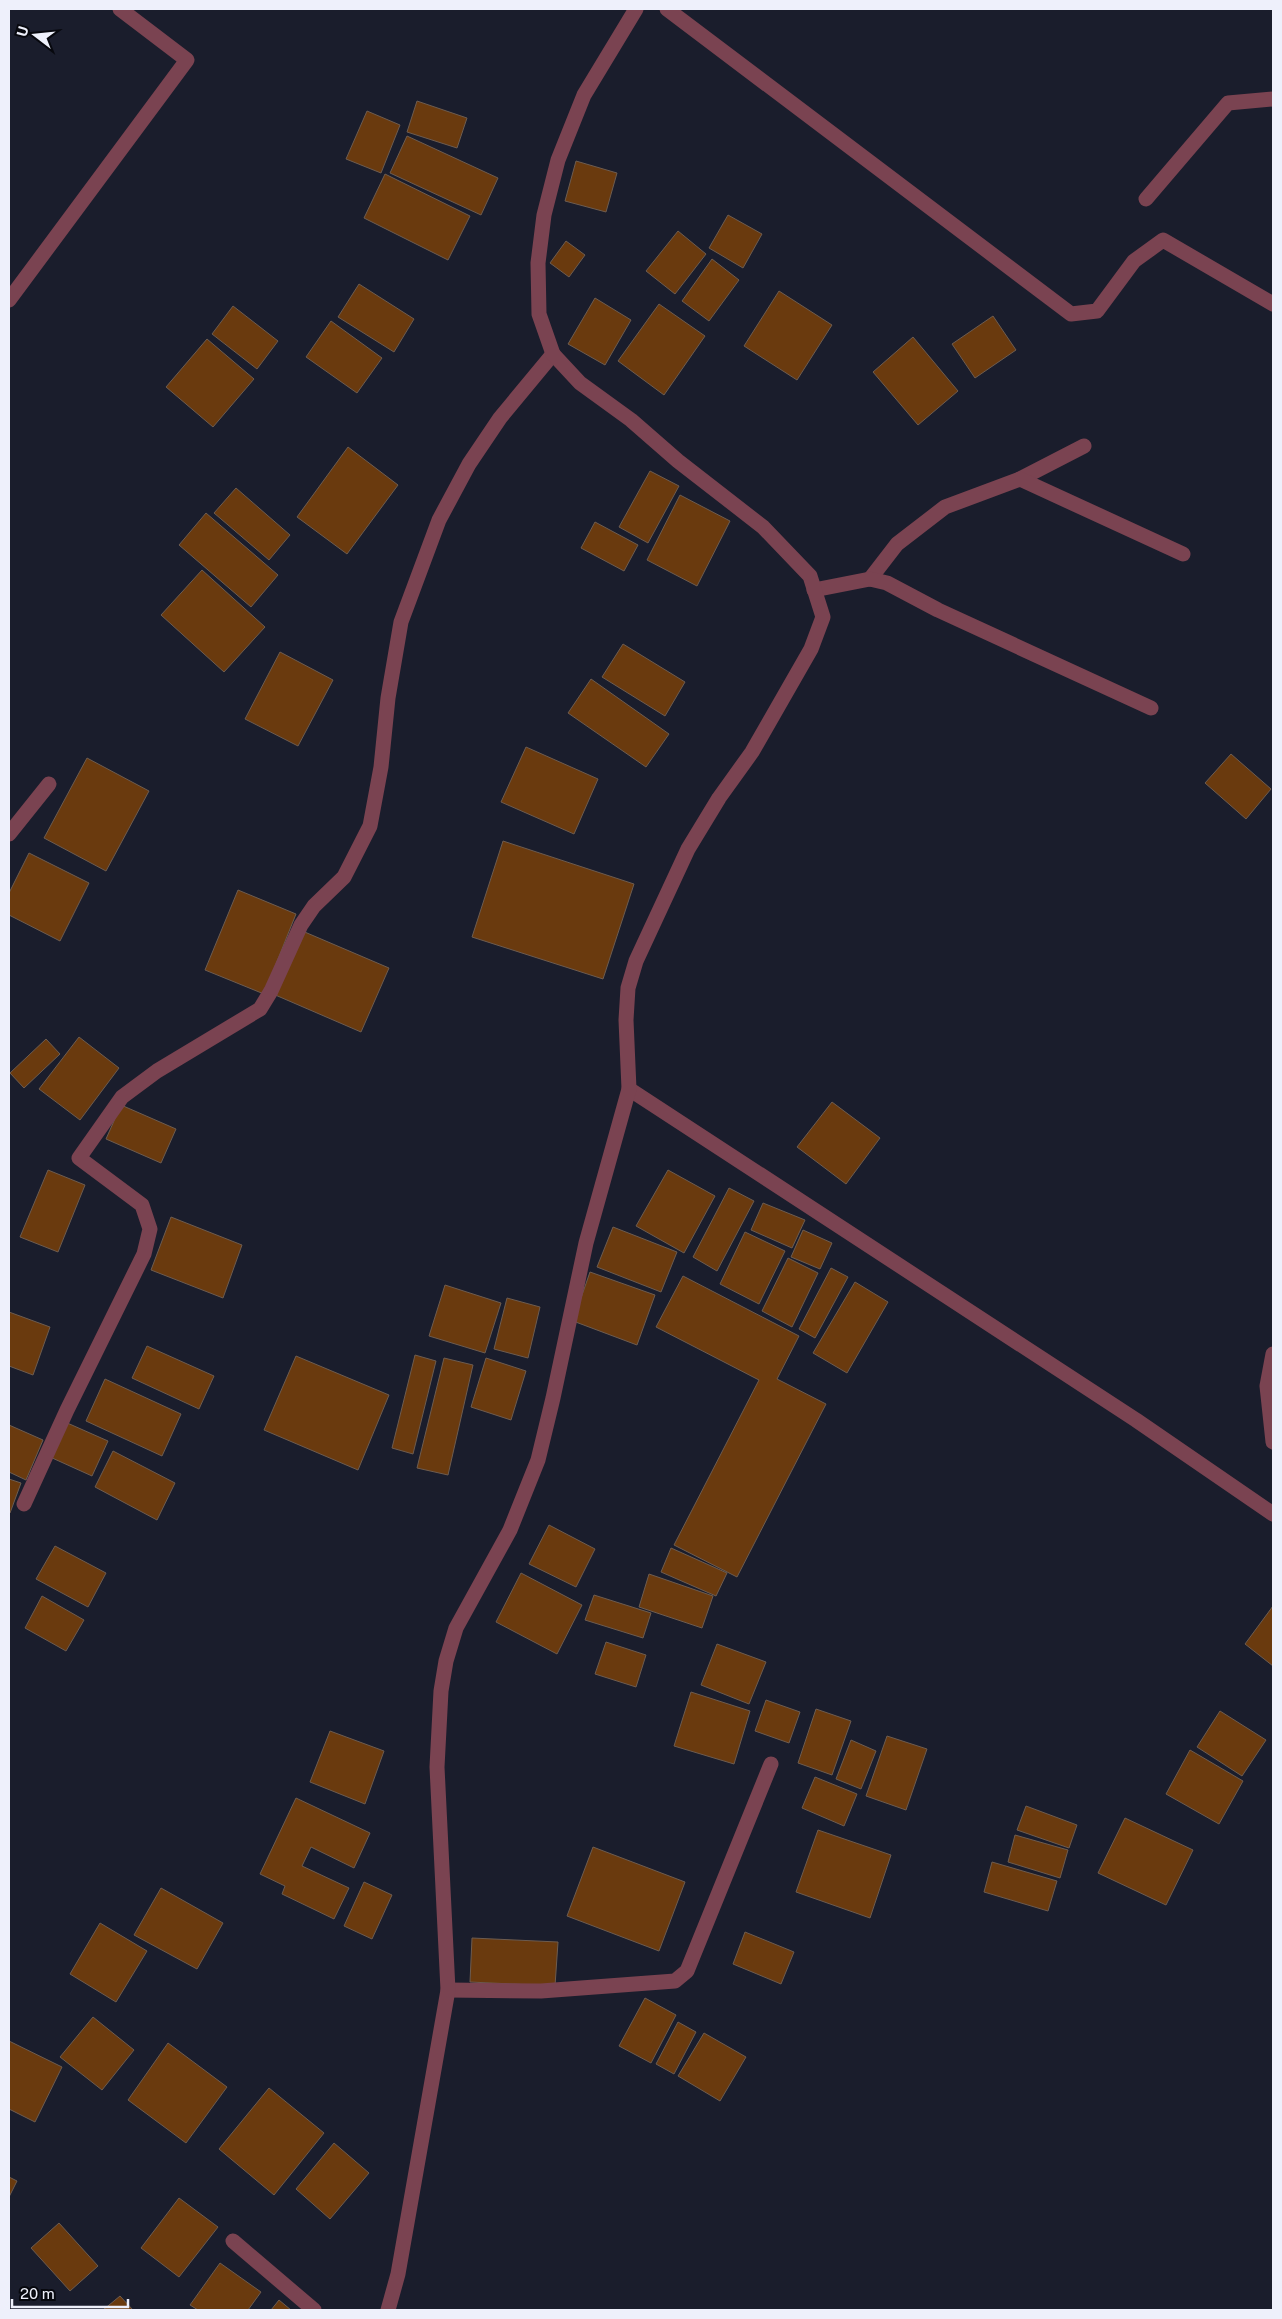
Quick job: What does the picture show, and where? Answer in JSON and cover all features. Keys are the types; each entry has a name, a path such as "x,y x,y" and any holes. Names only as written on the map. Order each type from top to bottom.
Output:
{"street":[{"path":"9,300 188,60 120,9"},
{"path":"388,2310 398,2274 448,1990 437,1737 446,1661 456,1628 510,1530 538,1460 586,1243 629,1089 626,1020 628,988 636,962 688,849 719,798 752,752 811,649 823,617 810,576 763,527 678,461 631,420 580,383 553,354 539,314 538,263 544,215 558,160 584,95 636,9"},
{"path":"667,9 1071,314 1097,311 1134,261 1163,240 1273,304"},
{"path":"1146,199 1228,102 1273,99"},
{"path":"24,1504 67,1410 144,1254 150,1228 142,1205 79,1158 122,1097 157,1071 260,1009 271,991 300,925 314,906 344,877 370,826 381,767 388,698 401,622 439,520 469,464 495,425 553,354"},
{"path":"870,579 897,544 945,507 1020,479 1084,446"},
{"path":"1020,479 1184,554"},
{"path":"814,590 870,579 887,583 938,610 1151,708"},
{"path":"9,834 49,784"},
{"path":"629,1089 1136,1420 1273,1514"},
{"path":"1273,1354 1267,1386 1273,1442"},
{"path":"448,1990 541,1990 680,1978 687,1971 771,1764"},
{"path":"233,2241 314,2310"}],"building":[{"path":"417,101 467,118 457,148 407,132"},
{"path":"367,111 400,125 381,173 346,159"},
{"path":"407,136 498,178 481,215 390,173"},
{"path":"576,161 617,173 606,212 565,201"},
{"path":"385,174 470,216 448,260 364,218"},
{"path":"728,215 762,234 743,268 709,248"},
{"path":"678,231 706,254 675,294 646,271"},
{"path":"566,241 585,255 569,277 550,263"},
{"path":"712,259 739,280 709,321 682,301"},
{"path":"359,284 414,319 394,352 338,317"},
{"path":"779,291 832,325 797,380 744,346"},
{"path":"595,298 631,320 605,365 568,344"},
{"path":"659,304 705,336 664,395 618,361"},
{"path":"233,306 278,341 257,369 212,334"},
{"path":"993,316 1016,350 975,378 952,344"},
{"path":"331,321 382,358 357,393 306,357"},
{"path":"913,337 958,391 918,425 873,372"},
{"path":"207,339 254,379 213,427 166,387"},
{"path":"348,447 398,485 347,554 297,517"},
{"path":"650,471 679,486 648,543 619,527"},
{"path":"236,488 290,535 269,560 214,513"},
{"path":"680,495 730,521 697,586 647,560"},
{"path":"206,513 278,575 251,607 179,545"},
{"path":"595,522 638,545 624,571 581,548"},
{"path":"202,570 265,627 224,672 161,615"},
{"path":"623,644 685,682 665,716 602,677"},
{"path":"280,652 333,680 298,746 245,719"},
{"path":"591,679 669,734 646,767 568,713"},
{"path":"526,747 598,779 574,834 501,802"},
{"path":"1231,754 1271,789 1246,819 1205,783"},
{"path":"87,758 149,791 106,871 44,838"},
{"path":"503,841 634,884 603,979 472,937"},
{"path":"29,853 89,883 60,941 9,915 9,893"},
{"path":"238,890 296,914 264,994 205,970"},
{"path":"300,930 389,968 361,1032 273,994"},
{"path":"79,1037 119,1068 80,1120 39,1089"},
{"path":"46,1039 60,1054 24,1088 10,1073"},
{"path":"832,1102 880,1138 846,1184 797,1147"},
{"path":"121,1105 176,1129 161,1163 106,1139"},
{"path":"48,1170 85,1185 58,1252 20,1237"},
{"path":"668,1170 715,1196 684,1253 636,1226"},
{"path":"729,1188 754,1201 717,1271 693,1257"},
{"path":"763,1203 805,1220 792,1248 751,1230"},
{"path":"171,1217 242,1245 223,1298 151,1270"},
{"path":"613,1227 677,1252 661,1292 597,1267"},
{"path":"803,1230 832,1243 820,1269 791,1257"},
{"path":"745,1232 785,1251 759,1304 720,1284"},
{"path":"788,1258 818,1273 792,1327 762,1311"},
{"path":"831,1268 848,1277 815,1338 799,1329"},
{"path":"590,1272 655,1295 637,1345 573,1321"},
{"path":"683,1276 799,1336 777,1379 826,1404 737,1577 674,1545 759,1380 656,1327"},
{"path":"855,1282 888,1302 847,1373 813,1353"},
{"path":"445,1285 501,1303 485,1353 429,1336"},
{"path":"507,1298 540,1307 528,1358 494,1349"},
{"path":"9,1312 50,1327 33,1375 9,1366"},
{"path":"147,1346 214,1376 199,1409 132,1378"},
{"path":"415,1355 436,1361 413,1454 392,1448"},
{"path":"296,1356 389,1395 358,1470 264,1430"},
{"path":"444,1358 473,1365 448,1475 417,1468"},
{"path":"486,1358 526,1371 511,1420 471,1407"},
{"path":"105,1379 181,1414 162,1456 86,1421"},
{"path":"65,1422 108,1441 92,1476 50,1457"},
{"path":"9,1425 43,1440 26,1480 9,1472"},
{"path":"113,1451 175,1483 157,1520 95,1487"},
{"path":"9,1479 21,1483 10,1513 9,1512"},
{"path":"549,1525 595,1549 576,1587 529,1564"},
{"path":"55,1546 106,1573 88,1607 36,1579"},
{"path":"671,1548 727,1573 716,1596 661,1572"},
{"path":"521,1573 582,1605 557,1654 496,1622"},
{"path":"649,1574 713,1596 702,1628 639,1607"},
{"path":"594,1595 651,1613 643,1638 585,1620"},
{"path":"42,1596 84,1620 66,1651 25,1628"},
{"path":"1273,1606 1273,1666 1245,1644"},
{"path":"606,1642 646,1655 636,1687 595,1674"},
{"path":"717,1644 766,1662 749,1704 701,1685"},
{"path":"691,1692 750,1711 734,1764 674,1746"},
{"path":"766,1700 800,1712 789,1743 755,1731"},
{"path":"816,1709 851,1721 832,1775 798,1763"},
{"path":"1220,1711 1266,1740 1242,1776 1197,1747"},
{"path":"330,1731 384,1751 365,1804 310,1782"},
{"path":"887,1736 927,1749 906,1810 866,1796"},
{"path":"851,1740 876,1751 861,1789 836,1779"},
{"path":"1190,1750 1243,1781 1219,1824 1166,1794"},
{"path":"815,1777 857,1794 844,1826 802,1808"},
{"path":"296,1798 370,1833 354,1868 311,1847 302,1866 349,1888 334,1919 282,1894 285,1886 260,1874"},
{"path":"1026,1806 1077,1825 1069,1848 1017,1830"},
{"path":"1125,1818 1193,1850 1166,1905 1098,1873"},
{"path":"818,1830 891,1855 870,1918 796,1892"},
{"path":"1015,1835 1068,1850 1060,1878 1008,1862"},
{"path":"593,1847 685,1882 659,1951 567,1916"},
{"path":"992,1862 1057,1881 1048,1911 984,1892"},
{"path":"364,1882 392,1895 372,1939 344,1926"},
{"path":"161,1888 223,1923 197,1969 134,1935"},
{"path":"100,1923 147,1951 116,2002 70,1974"},
{"path":"745,1932 794,1952 781,1984 733,1964"},
{"path":"472,1938 558,1942 555,1986 470,1982"},
{"path":"645,1998 676,2015 651,2063 619,2046"},
{"path":"93,2017 134,2050 102,2090 60,2057"},
{"path":"678,2022 696,2032 674,2074 656,2064"},
{"path":"704,2033 746,2057 720,2101 678,2076"},
{"path":"9,2041 62,2067 35,2122 9,2109"},
{"path":"168,2043 227,2087 186,2143 128,2100"},
{"path":"269,2088 324,2133 274,2195 219,2149"},
{"path":"334,2143 369,2173 330,2219 296,2189"},
{"path":"9,2177 17,2181 9,2197"},
{"path":"179,2198 218,2227 179,2277 141,2248"},
{"path":"59,2223 98,2266 70,2291 31,2248"},
{"path":"220,2263 261,2292 248,2310 198,2310 190,2305"},
{"path":"120,2296 133,2310 103,2310"},
{"path":"279,2300 291,2310 271,2310"}]}
